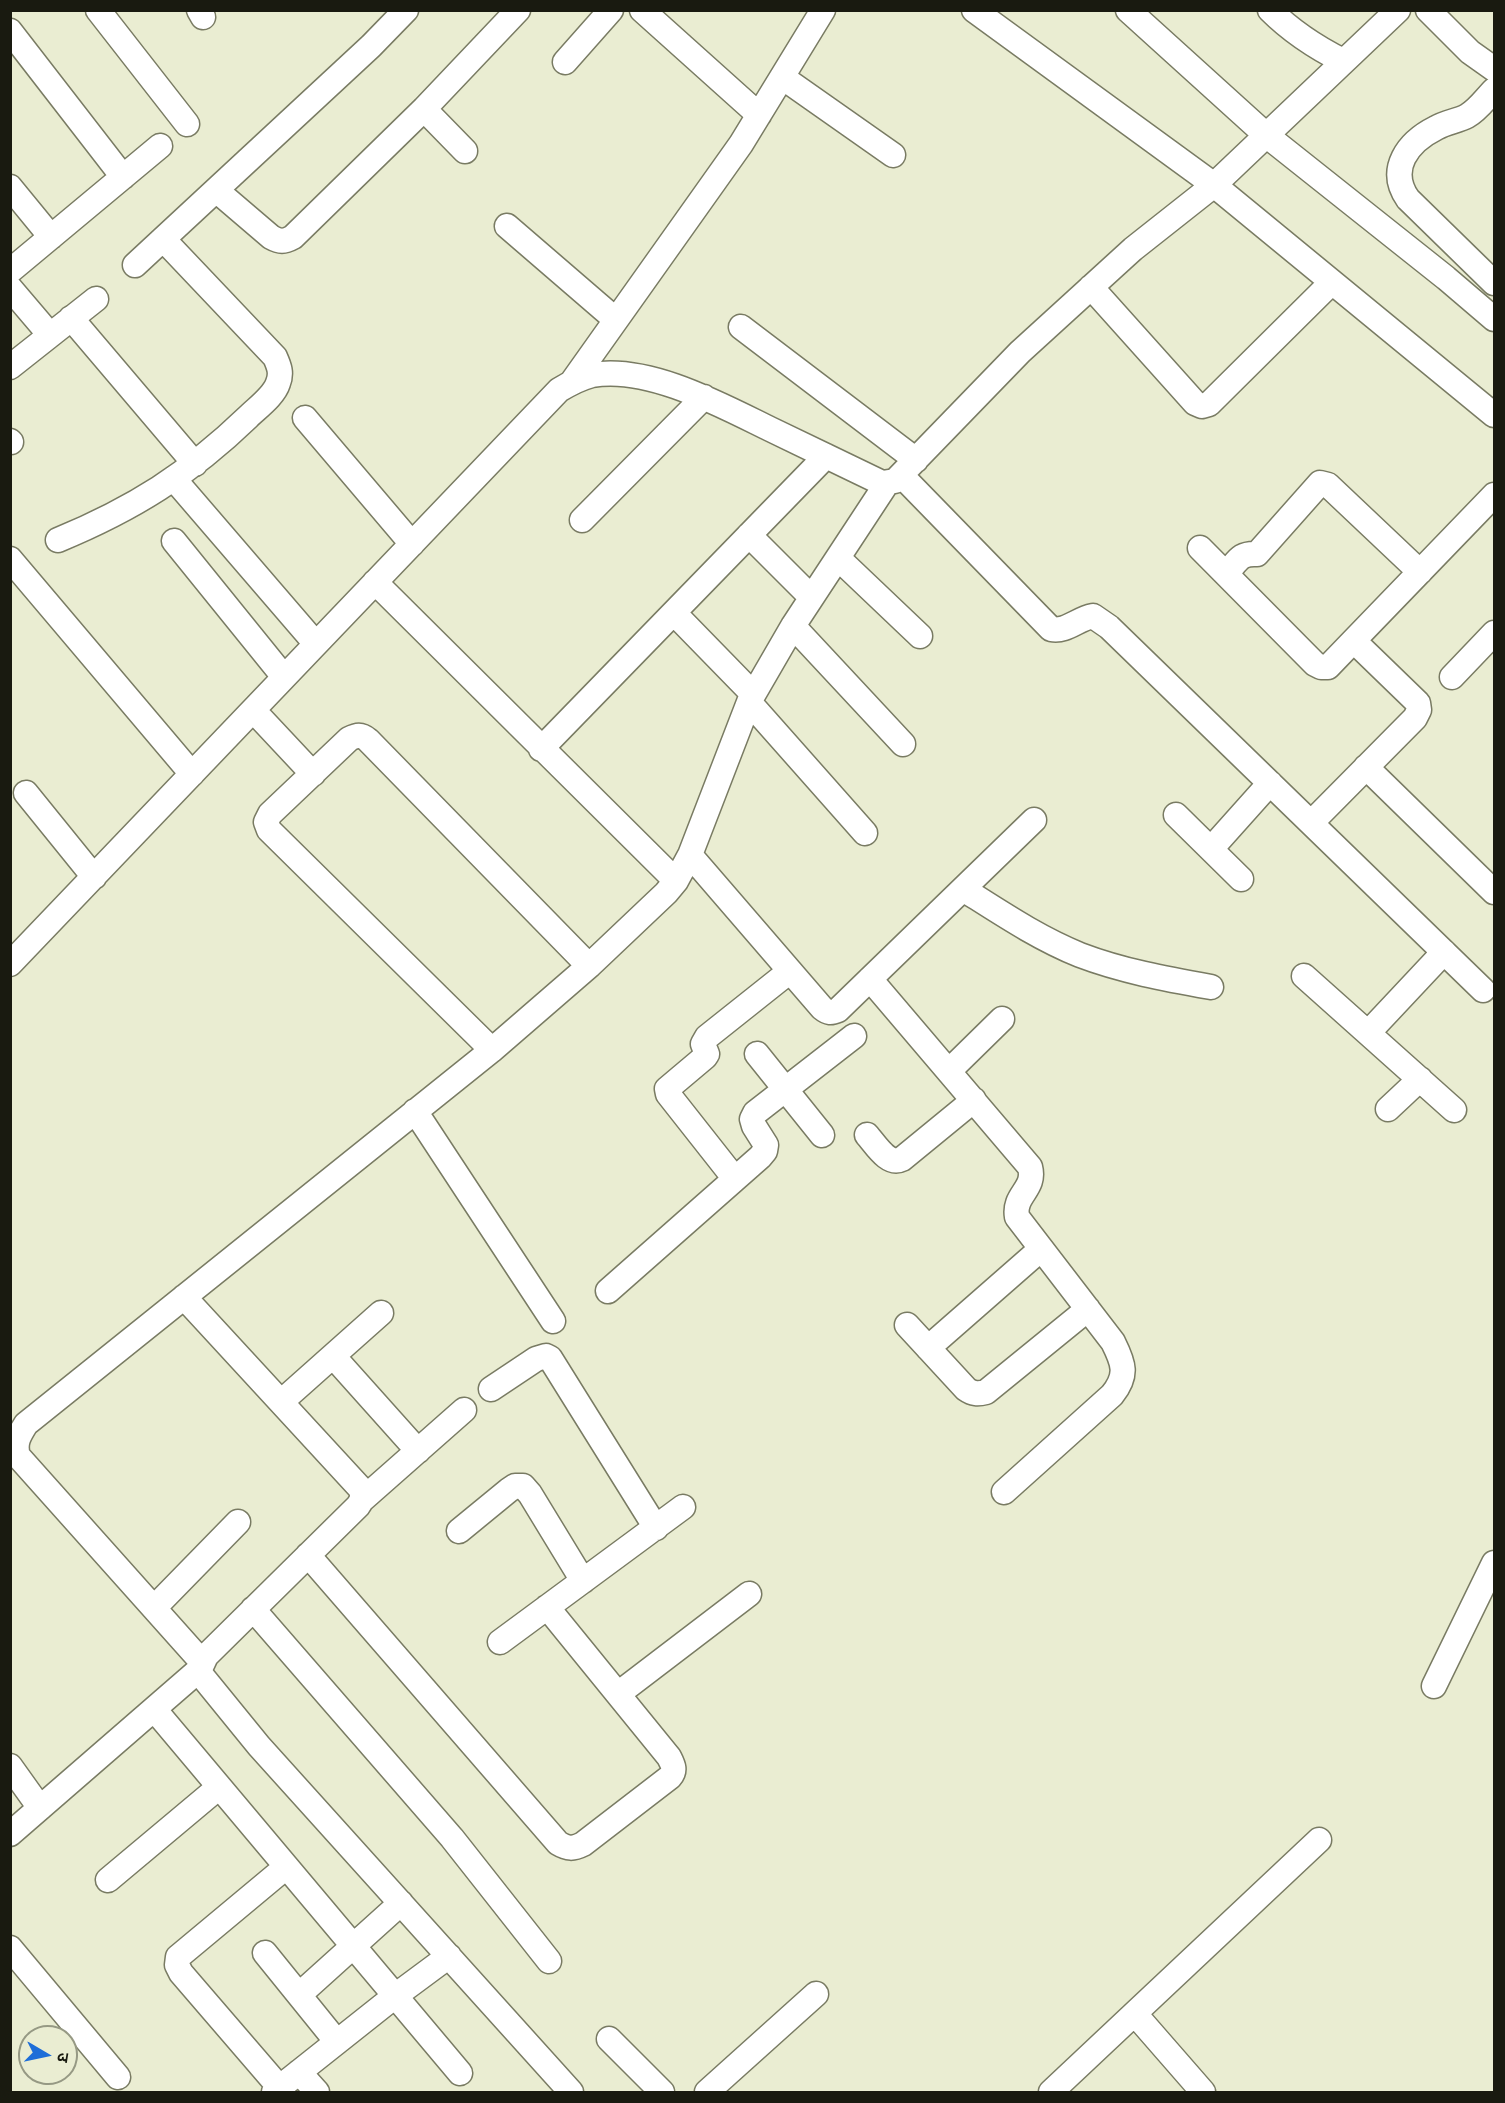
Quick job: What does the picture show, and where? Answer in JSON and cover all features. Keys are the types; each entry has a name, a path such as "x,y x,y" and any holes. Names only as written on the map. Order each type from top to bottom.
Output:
{"street":[{"path":"98,10 187,124"},
{"path":"135,265 371,46 406,10"},
{"path":"216,190 279,242 293,237 424,109 518,10"},
{"path":"565,62 611,10"},
{"path":"642,10 759,115"},
{"path":"572,382 741,144 823,10"},
{"path":"974,10 1214,185 1494,415"},
{"path":"1128,10 1266,135 1494,316"},
{"path":"1270,10 1290,30 1315,48 1343,61"},
{"path":"572,2092 205,1682 201,1665 154,1608 18,1456 15,1447 19,1435 26,1424 492,1050 589,966 666,893 676,881 690,855 751,698 811,597 901,472 1020,352 1133,249 1214,185 1398,10"},
{"path":"1428,10 1470,52 1494,69"},
{"path":"11,32 123,177"},
{"path":"782,77 893,155"},
{"path":"1494,90 1469,115 1437,127 1419,139 1404,156 1398,177 1400,189 1408,199 1494,283"},
{"path":"424,109 465,151"},
{"path":"10,271 160,146"},
{"path":"10,187 51,237"},
{"path":"507,226 616,320"},
{"path":"58,540 138,503 174,479 195,464 278,386 280,375 275,357 163,239"},
{"path":"1091,287 1195,403 1202,406 1209,404 1332,282"},
{"path":"11,288 50,335"},
{"path":"10,367 96,299"},
{"path":"71,318 195,464"},
{"path":"741,327 901,472 1051,629 1059,631 1085,617 1093,616 1100,620 1483,990"},
{"path":"10,964 559,390 572,382 593,375 646,378 704,397 882,483 901,472"},
{"path":"582,520 704,397"},
{"path":"305,418 412,544"},
{"path":"542,749 826,456"},
{"path":"174,479 316,644"},
{"path":"1226,574 1243,555 1257,554 1320,483 1328,485 1420,572"},
{"path":"1200,548 1321,668 1328,666 1354,641 1494,495"},
{"path":"749,536 811,597"},
{"path":"174,541 284,677"},
{"path":"838,558 920,636"},
{"path":"13,567 192,774"},
{"path":"375,582 676,881"},
{"path":"674,613 751,698 865,833"},
{"path":"793,626 903,744"},
{"path":"1452,677 1494,633"},
{"path":"1311,823 1415,718 1419,710 1418,703 1354,641"},
{"path":"253,710 313,774"},
{"path":"492,1050 269,830 266,822 270,814 349,739 356,735 363,736 589,966"},
{"path":"1366,767 1494,892"},
{"path":"1211,849 1270,783"},
{"path":"26,793 94,877"},
{"path":"1176,815 1241,879"},
{"path":"690,855 827,1012 838,1010 1034,820"},
{"path":"963,889 1020,926 1080,955 1144,975 1210,987"},
{"path":"1368,1033 1444,952"},
{"path":"735,1179 668,1094 667,1089 705,1057 707,1054 703,1044 707,1037 790,971"},
{"path":"1304,976 1454,1110"},
{"path":"870,979 1030,1167 1032,1176 1029,1185 1017,1200 1015,1209 1017,1217 1113,1342 1122,1360 1123,1374 1119,1386 1112,1395 1004,1492"},
{"path":"949,1071 1002,1019"},
{"path":"608,1291 765,1151 766,1145 752,1119 755,1113 854,1036"},
{"path":"757,1054 822,1135"},
{"path":"1388,1109 1420,1079"},
{"path":"867,1134 891,1161 897,1162 974,1100"},
{"path":"415,1111 553,1321"},
{"path":"928,1348 1041,1249"},
{"path":"184,1297 360,1488 363,1494 362,1500"},
{"path":"907,1325 966,1389 971,1393 979,1394 986,1392 1088,1309"},
{"path":"281,1402 381,1313"},
{"path":"333,1356 418,1451"},
{"path":"491,1389 542,1356 550,1358 656,1528"},
{"path":"10,1834 154,1709 201,1665 253,1609 362,1500 464,1410"},
{"path":"459,1531 509,1490 515,1486 523,1486 583,1581"},
{"path":"500,1642 683,1508"},
{"path":"154,1608 238,1522"},
{"path":"308,1555 558,1843 573,1849 583,1844 674,1773 674,1766 547,1607"},
{"path":"1434,1686 1494,1563"},
{"path":"618,1695 749,1594"},
{"path":"253,1609 452,1838 549,1960"},
{"path":"154,1709 460,2073"},
{"path":"10,1766 40,1808"},
{"path":"108,1880 219,1787"},
{"path":"1066,2088 1135,2014 1319,1840"},
{"path":"286,1867 178,1957 177,1965 277,2090 449,1956"},
{"path":"299,1995 401,1903"},
{"path":"10,1948 118,2077"},
{"path":"265,1953 337,2042"},
{"path":"707,2092 816,1994"},
{"path":"1135,2014 1203,2092"},
{"path":"609,2039 662,2092"},
{"path":"299,2072 317,2092"}]}
